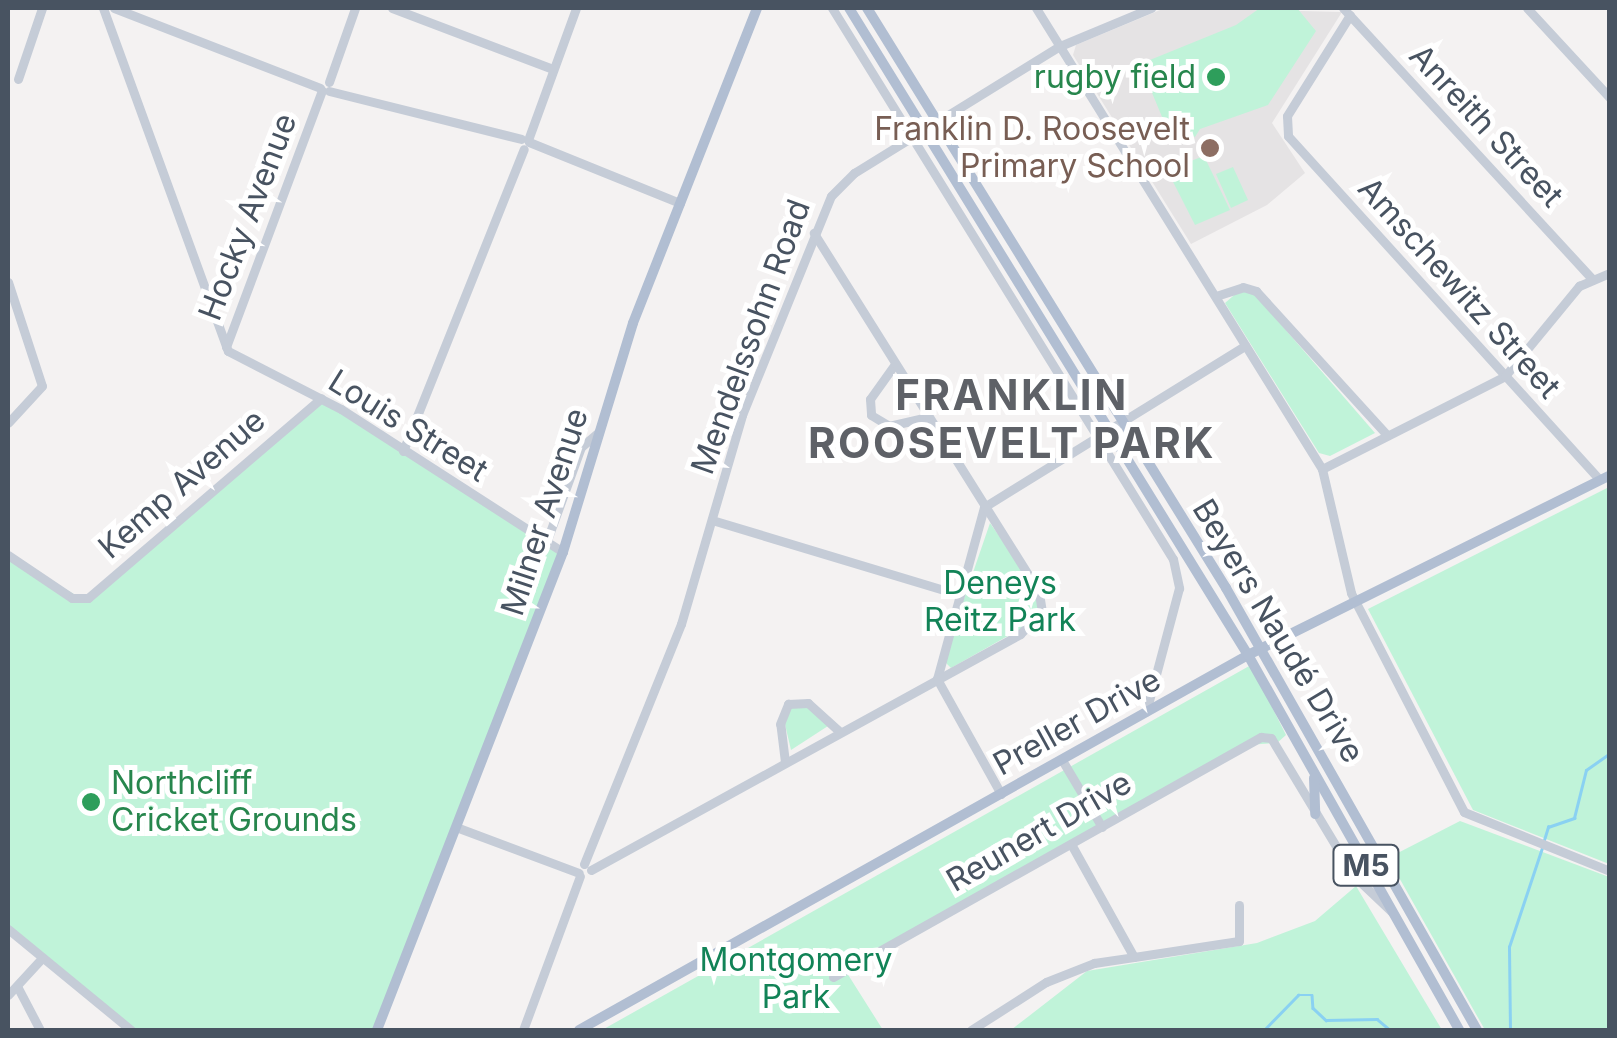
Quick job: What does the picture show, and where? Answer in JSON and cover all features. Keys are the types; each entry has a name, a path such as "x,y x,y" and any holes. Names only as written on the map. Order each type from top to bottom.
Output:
{"main road":[{"name":"Milner Avenue","path":"377,1030 563,552 599,432 680,204 758,8"},
{"name":"Beyers Naudé Drive","path":"849,8 1248,656 1458,1030"},
{"name":"Beyers Naudé Drive","path":"867,8 1262,648 1477,1030"},
{"name":"Preller Drive","path":"579,1030 1262,648 1605,477"},
{"path":"1314,772 1316,814"},
{"path":"1337,815 1352,806"},
{"path":"1367,867 1382,859"}],"street":[{"path":"18,79 42,8"},
{"path":"103,8 226,347"},
{"path":"114,8 349,94 499,135 680,204"},
{"name":"Hocky Avenue","path":"226,347 355,8"},
{"path":"392,8 552,69"},
{"path":"403,451 576,8"},
{"name":"Beyers Naudé Drive","path":"832,8 1178,571 1146,712"},
{"path":"1036,8 1322,469 1356,602 1464,812 1610,871"},
{"name":"Mendelssohn Road","path":"523,1030 686,611 742,415 814,233 844,180 1060,46 1151,8"},
{"path":"1531,9 1610,98"},
{"name":"Amschewitz Street","path":"1347,12 1285,127 1504,376 1605,477"},
{"name":"Anreith Street","path":"1347,12 1591,278"},
{"path":"456,827 562,867 585,871 607,863 1028,629 1042,612 1039,592 814,233"},
{"path":"1322,469 1504,376 1591,278 1610,273"},
{"path":"8,282 42,386 8,423"},
{"path":"1216,296 1237,288 1256,291 1387,435"},
{"path":"1001,794 937,679 957,594 984,507 1245,346"},
{"name":"Louis Street","path":"226,347 320,398 563,552"},
{"path":"895,364 870,399 871,416 890,426 928,417"},
{"name":"Kemp Avenue","path":"8,556 72,598 92,595 320,398"},
{"path":"546,542 581,447 599,432"},
{"path":"712,520 957,594"},
{"path":"785,762 780,724 788,704 808,703 840,732"},
{"name":"Beyers Naudé Drive","path":"1272,738 1345,862 1372,898 1392,912"},
{"name":"Reunert Drive","path":"833,977 1102,827 1230,749 1272,738"},
{"path":"1062,760 1102,827"},
{"path":"1071,844 1134,956"},
{"path":"971,1030 1046,982 1094,963 1240,941 1240,905"},
{"path":"8,929 131,1030"},
{"path":"8,995 42,958"},
{"path":"17,986 40,1030"}],"shaded area":[{"name":"Franklin D. Roosevelt Primary School","path":"1165,8 1342,12 1272,123 1305,173 1267,205 1191,244 1073,55 1076,45"}],"green space":[{"name":"rugby field","path":"1260,8 1297,8 1316,31 1268,105 1200,129 1195,137 1165,124 1140,64 1236,25"},
{"path":"1204,156 1230,210 1195,225 1167,170"},
{"path":"1233,167 1248,200 1231,208 1216,174"},
{"path":"1240,290 1252,291 1375,433 1330,456 1319,453 1225,303"},
{"path":"321,398 563,552 377,1030 134,1030 8,926 8,555 84,600"},
{"path":"1609,487 1609,864 1473,810 1368,609"},
{"name":"Deneys Reitz Park","path":"990,523 1039,592 1040,618 951,668 943,660"},
{"name":"Montgomery Park","path":"1251,665 1286,735 1277,743 1247,745 847,973 883,1030 602,1030"},
{"path":"804,703 828,726 791,750 784,720 789,707"},
{"path":"1460,821 1609,877 1609,1030 1485,1030 1388,858"},
{"path":"1356,886 1442,1030 1011,1030 1087,971 1257,943 1315,921"}],"waterway":[{"path":"1544,840 1548,827 1574,818 1586,770 1610,753"},
{"path":"1510,1030 1509,947 1542,848"},
{"path":"1264,1030 1298,995 1312,995 1313,1008 1326,1020 1377,1019 1390,1030"}],"place":[{"name":"rugby field","path":"1216,77"},
{"name":"Franklin D. Roosevelt Primary School","path":"1210,148"},
{"name":"Northcliff Cricket Grounds","path":"91,802"}],"district":[{"name":"FRANKLIN ROOSEVELT PARK","path":"1012,419"}]}
